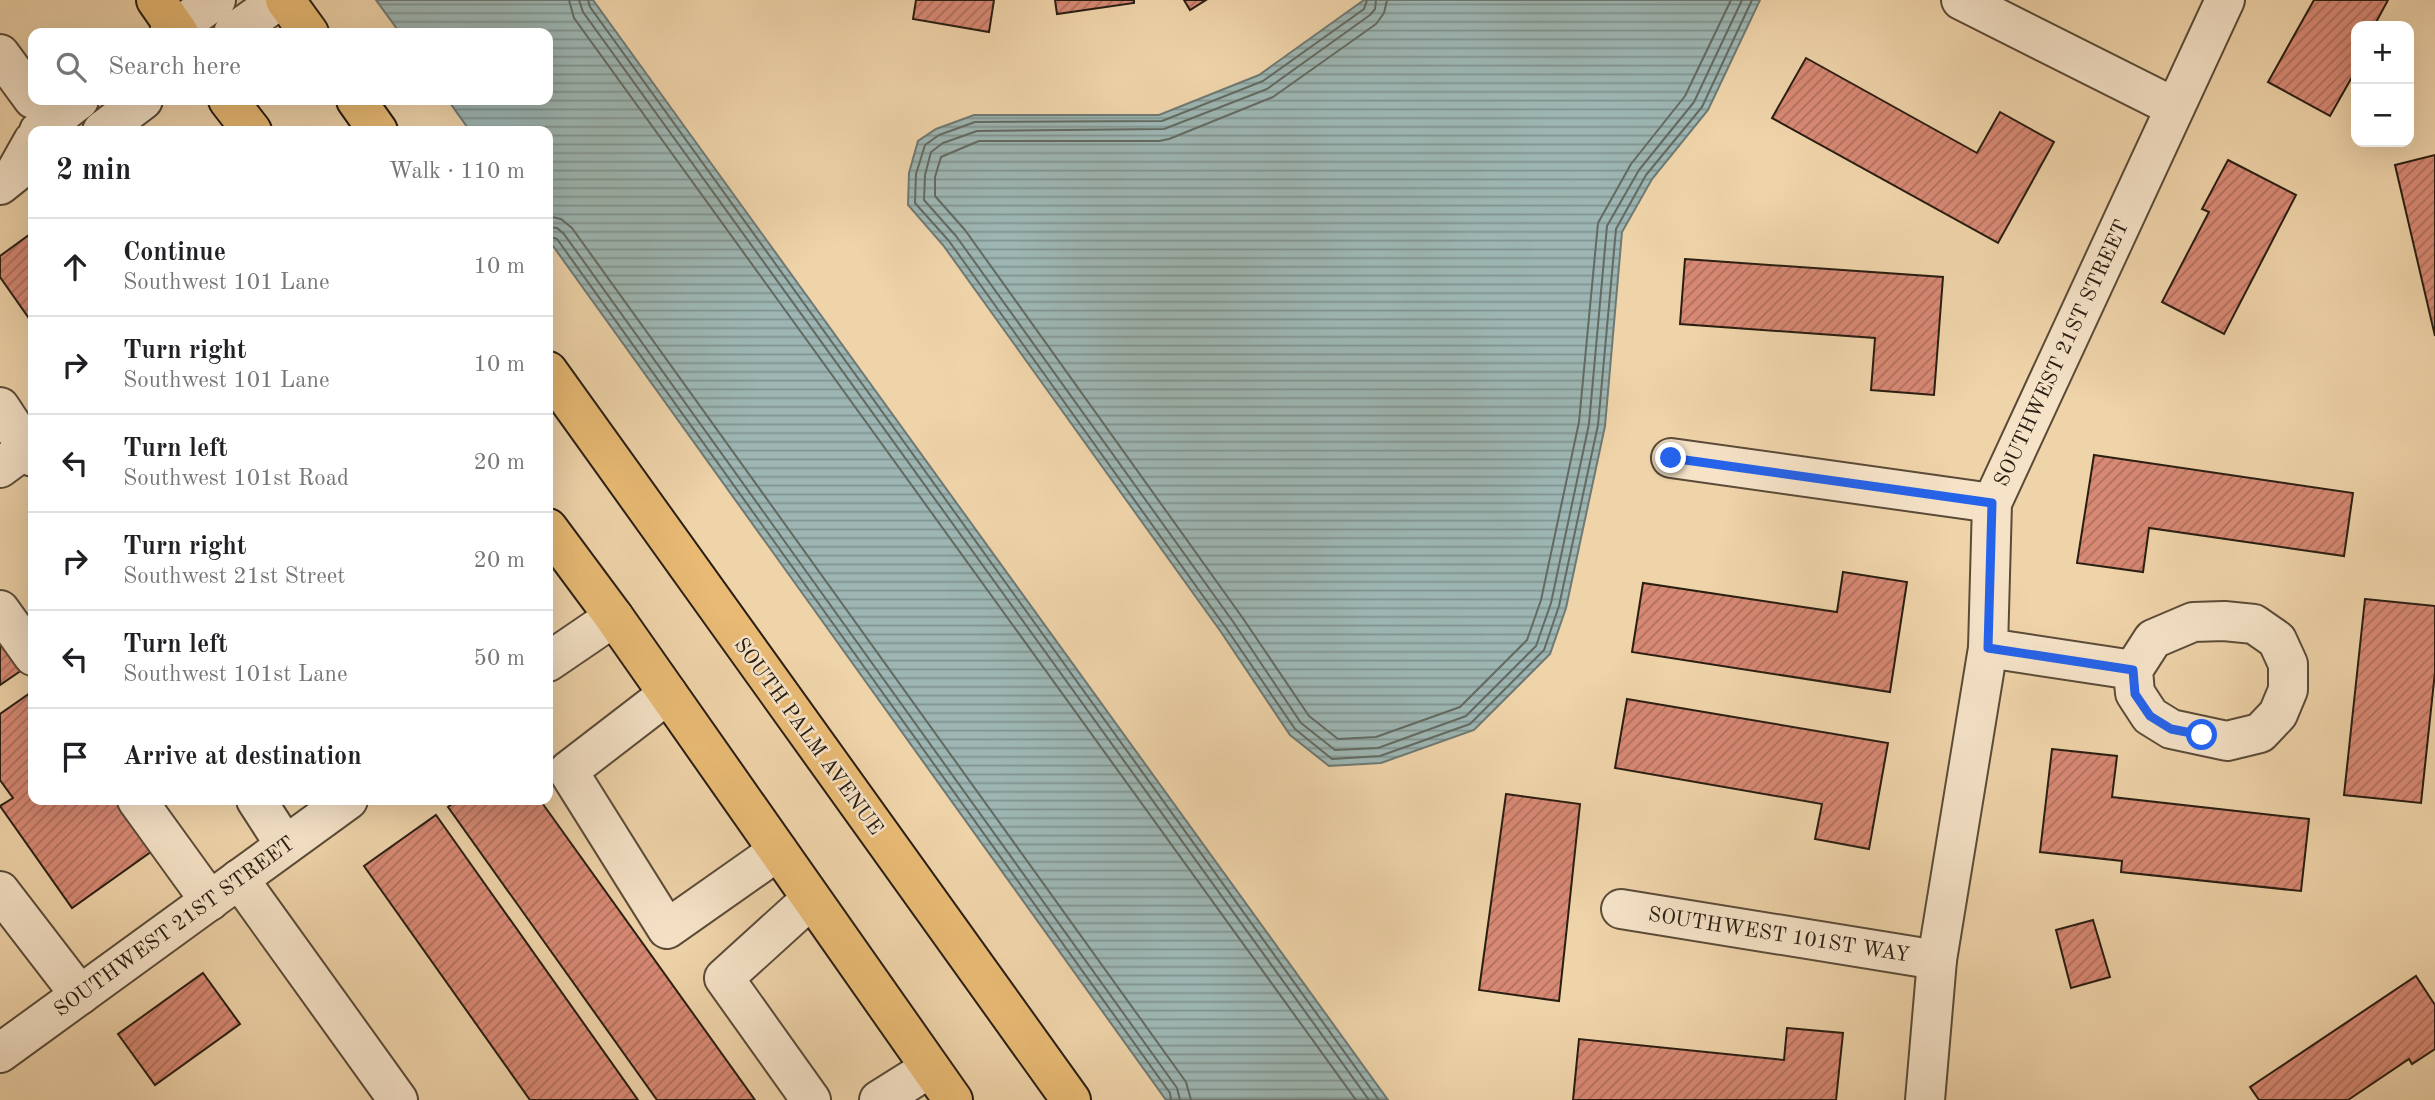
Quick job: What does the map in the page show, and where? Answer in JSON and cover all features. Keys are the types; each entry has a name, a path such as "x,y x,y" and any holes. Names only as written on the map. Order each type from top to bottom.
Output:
{"main road":[{"path":"285,0 305,28"},
{"path":"232,105 248,126"},
{"path":"360,105 374,126"},
{"name":"SOUTH PALM AVENUE","path":"553,378 1071,1100"},
{"path":"553,535 614,617 953,1100"}],"street":[{"path":"170,24 216,0"},
{"path":"240,28 279,0"},
{"path":"1961,0 2174,107"},
{"name":"SOUTHWEST 21ST STREET","path":"1925,1100 1937,960 1988,648 1992,503 2225,0"},
{"path":"0,54 31,126"},
{"path":"109,126 136,105"},
{"path":"0,407 20,458"},
{"path":"1671,458 1992,503"},
{"path":"0,610 28,649"},
{"path":"553,659 614,617"},
{"path":"1988,648 2133,670"},
{"path":"668,694 568,771 667,929 778,851"},
{"path":"142,805 225,890 398,1100"},
{"path":"259,805 285,845"},
{"name":"SOUTHWEST 21ST STREET","path":"0,1053 341,805"},
{"path":"0,891 80,995"},
{"path":"811,899 724,978 811,1100"},
{"name":"SOUTHWEST 101ST WAY","path":"1621,909 1937,960"},
{"path":"879,1100 930,1068"}],"water":[{"path":"376,0 593,0 1388,1100 1166,1100 553,246 553,126 466,126 452,105 553,105 553,28 396,28"},
{"path":"1364,0 1760,0 1708,110 1652,179 1622,232 1605,426 1566,608 1550,654 1474,730 1381,763 1329,766 1290,735 1221,632 943,245 908,205 909,173 918,141 936,129 974,115 1159,115 1259,75"}],"building":[{"path":"916,0 994,0 989,32 913,19"},
{"path":"1055,0 1134,0 1134,3 1057,14"},
{"path":"1184,0 1206,0 1190,10"},
{"path":"2314,0 2388,0 2377,21 2351,21 2351,79 2330,116 2268,82"},
{"path":"1806,58 1977,153 2000,112 2054,142 1998,243 1772,118"},
{"path":"2435,155 2435,336 2395,165"},
{"path":"2228,160 2296,195 2224,334 2162,302 2209,212 2202,209"},
{"path":"28,236 28,317 0,277 0,256"},
{"path":"1685,259 1943,277 1934,395 1871,390 1875,338 1680,324"},
{"path":"2094,455 2353,493 2344,556 2149,528 2143,572 2077,563"},
{"path":"1843,572 1907,582 1890,692 1632,652 1643,583 1837,612"},
{"path":"2365,599 2435,606 2435,672 2421,803 2344,795"},
{"path":"0,639 22,670 0,685"},
{"path":"28,694 28,805 124,805 155,849 72,908 0,806 13,798 0,780 0,714"},
{"path":"1627,699 1888,743 1869,849 1815,839 1822,804 1615,768"},
{"path":"2052,749 2117,756 2112,797 2309,819 2301,891 2121,872 2122,861 2040,852"},
{"path":"1506,794 1580,804 1559,1001 1479,990"},
{"path":"544,805 755,1100 657,1100 448,807"},
{"path":"436,815 638,1100 530,1100 364,866"},
{"path":"2093,920 2110,977 2071,988 2056,930"},
{"path":"203,973 240,1024 155,1085 118,1034"},
{"path":"2416,976 2435,1005 2435,1049 2412,1064 2409,1059 2348,1100 2259,1100 2250,1087"},
{"path":"1787,1028 1843,1033 1836,1100 1573,1100 1579,1039 1784,1060"}],"route":[{"path":"1671,458 1992,503 1988,648 2133,670 2135,694 2150,716 2171,729 2202,735"}]}
